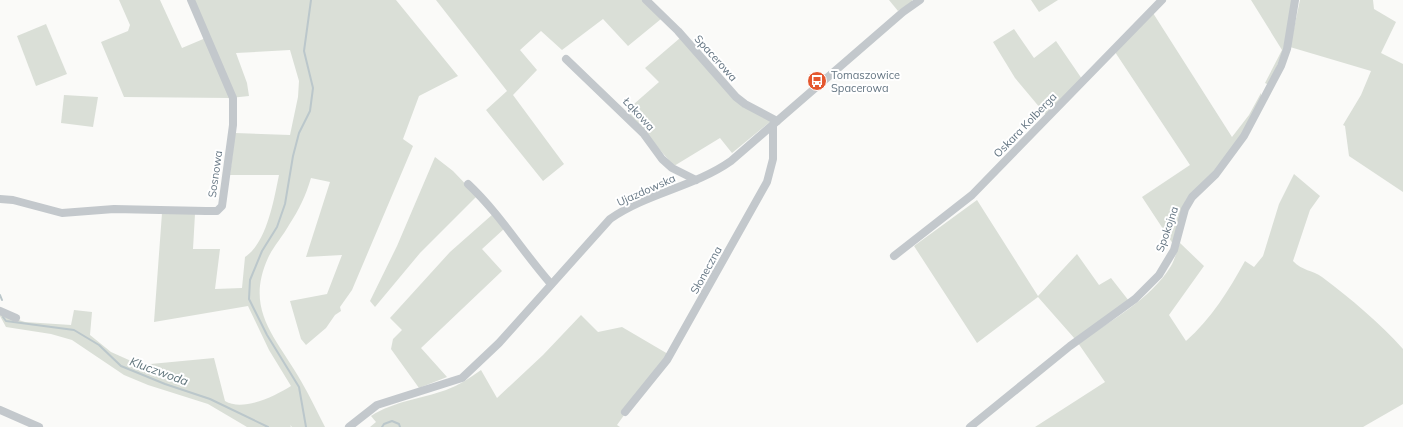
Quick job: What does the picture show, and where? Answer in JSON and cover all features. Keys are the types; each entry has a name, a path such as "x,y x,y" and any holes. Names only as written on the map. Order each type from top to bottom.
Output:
{"street":[{"name":"Sosnowa","path":"0,199 13,200 62,213 114,209 217,211 222,206 231,140 233,98 191,0"},
{"name":"Spacerowa","path":"646,0 678,32 736,96 745,104 775,123"},
{"name":"Ujazdowska","path":"350,427 377,405 462,378 499,343 610,220 626,208 715,172 731,161 920,0"},
{"name":"Oskara Kolberga","path":"894,256 972,195 1162,0"},
{"name":"Spokojna","path":"970,427 1070,346 1135,299 1159,275 1174,250 1185,210 1192,197 1216,174 1240,142 1281,66 1287,49 1295,0"},
{"name":"Łąkowa","path":"566,59 643,132 662,159 672,168 696,180"},
{"name":"Słoneczna","path":"625,412 667,360 767,182 773,159 775,123"},
{"path":"468,184 492,208 522,249 551,284"},
{"path":"0,311 16,318"},
{"path":"0,410 39,427"}],"shaded area":[{"path":"119,0 160,0 182,48 208,37 192,0 396,0 458,76 419,96 403,139 413,146 352,290 340,307 341,311 335,315 326,328 306,345 301,339 290,301 327,294 342,255 306,257 330,182 311,178 299,208 268,258 262,277 260,294 266,323 304,387 325,427 292,427 290,425 291,427 247,427 208,404 148,385 124,375 72,340 51,334 6,327 0,316 0,314 25,322 71,325 74,310 92,312 90,335 111,352 140,365 214,358 225,401 232,404 250,404 268,398 291,386 269,350 248,306 154,322 162,213 195,214 193,249 220,249 215,289 242,288 245,257 259,242 264,231 272,208 279,175 230,175 235,133 290,135 298,97 299,81 290,50 236,53 247,83 249,96 230,98 124,97 101,42 128,31 130,25"},
{"path":"436,0 643,0 661,19 628,46 603,19 562,50 541,31 520,50 537,70 513,95 564,164 543,181 486,110 507,91"},
{"path":"889,0 912,0 912,2 898,11"},
{"path":"1031,0 1058,0 1039,12"},
{"path":"1251,0 1293,0 1288,39 1269,85 1265,83 1282,50"},
{"path":"1300,0 1373,0 1374,9 1396,22 1381,53 1403,64 1403,192 1349,156 1345,126 1343,125 1361,95 1371,71 1290,47"},
{"path":"1153,13 1232,137 1249,115 1261,93 1261,99 1237,142 1217,170 1186,200 1173,244 1142,197 1190,165 1115,52"},
{"path":"46,24 67,74 36,86 17,36"},
{"path":"1014,29 1034,58 1056,41 1082,79 1046,115 1015,78 993,42"},
{"path":"680,38 735,98 771,121 732,153 720,138 674,166 626,111 659,82 645,68"},
{"path":"64,95 98,97 93,127 61,123"},
{"path":"435,157 453,171 477,196 420,253 375,307 370,301 397,246"},
{"path":"1294,174 1320,196 1310,210 1293,261 1300,267 1319,275 1344,294 1374,320 1403,349 1403,404 1363,427 1035,427 1105,382 1078,343 1141,300 1171,266 1180,243 1204,266 1169,315 1186,341 1204,323 1219,304 1245,261 1254,267 1263,256 1279,204"},
{"path":"977,200 1038,296 1077,254 1099,285 1111,278 1129,301 1075,339 1038,297 977,343 914,246"},
{"path":"493,214 505,228 482,249 502,271 421,348 447,377 419,388 391,349 393,339 402,330 390,318 450,252"},
{"path":"581,315 598,332 622,327 668,354 617,425 620,427 370,427 376,422 371,416 380,411 398,404 446,390 481,370 497,398 543,355"}],"waterway":[{"path":"306,427 299,387 267,335 249,299 250,280 262,251 277,227 285,204 293,156 299,133 310,111 313,88 304,51 311,0"},
{"name":"Kluczwoda","path":"0,295 2,300"},
{"name":"Kluczwoda","path":"3,317 6,321 74,330 99,345 121,366 165,384 210,399 268,427"},
{"name":"Kluczwoda","path":"382,427 384,424 392,421 399,424 400,427"}],"place":[{"name":"Tomaszowice Spacerowa","path":"817,81"}]}
